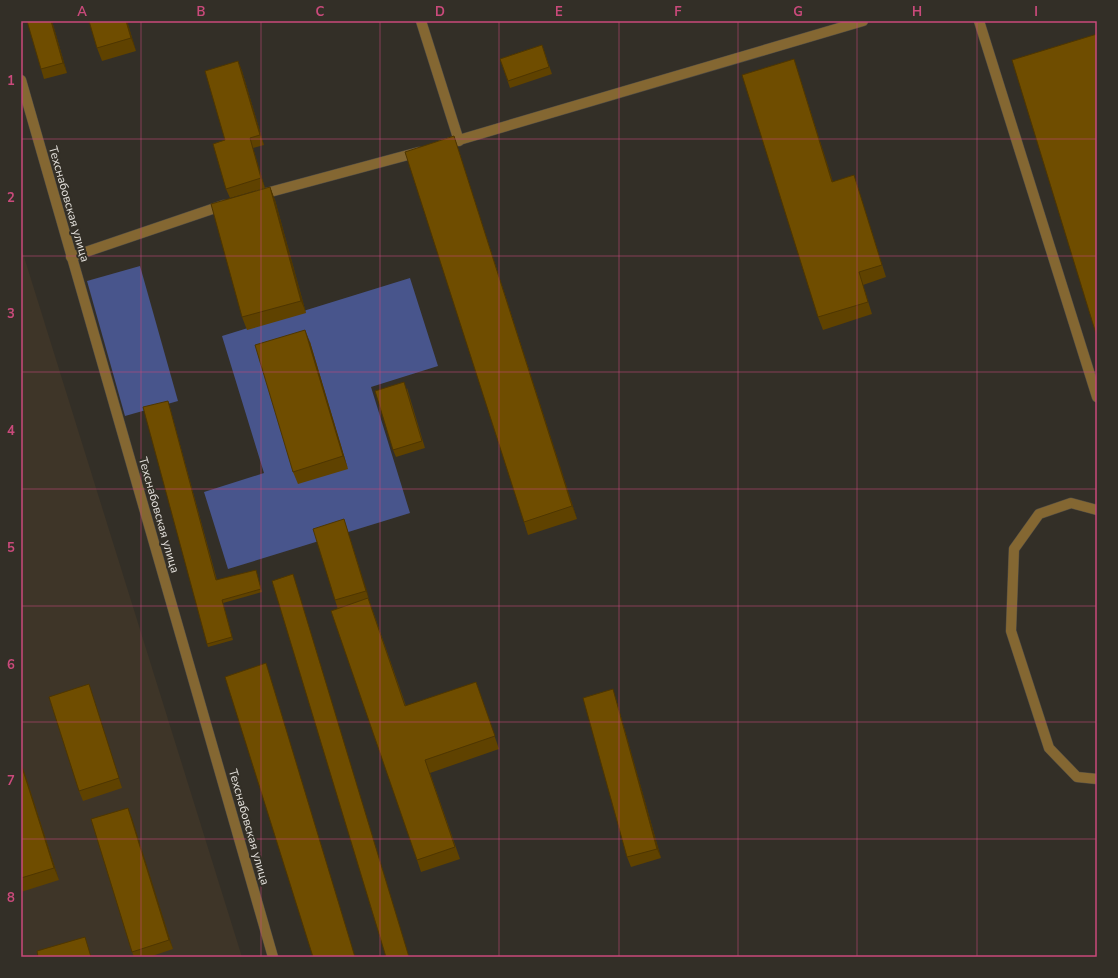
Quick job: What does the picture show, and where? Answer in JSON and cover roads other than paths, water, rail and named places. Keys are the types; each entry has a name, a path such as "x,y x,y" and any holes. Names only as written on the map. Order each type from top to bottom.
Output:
{"street":[{"path":"422,21 459,141"},
{"path":"251,197 459,141 863,21"},
{"path":"979,21 1097,397"},
{"name":"Техснабовская улица","path":"21,80 273,957"},
{"path":"71,257 205,210 236,201"},
{"path":"1097,510 1071,503 1039,514 1014,549 1011,631 1049,748 1077,777 1097,780"}]}
